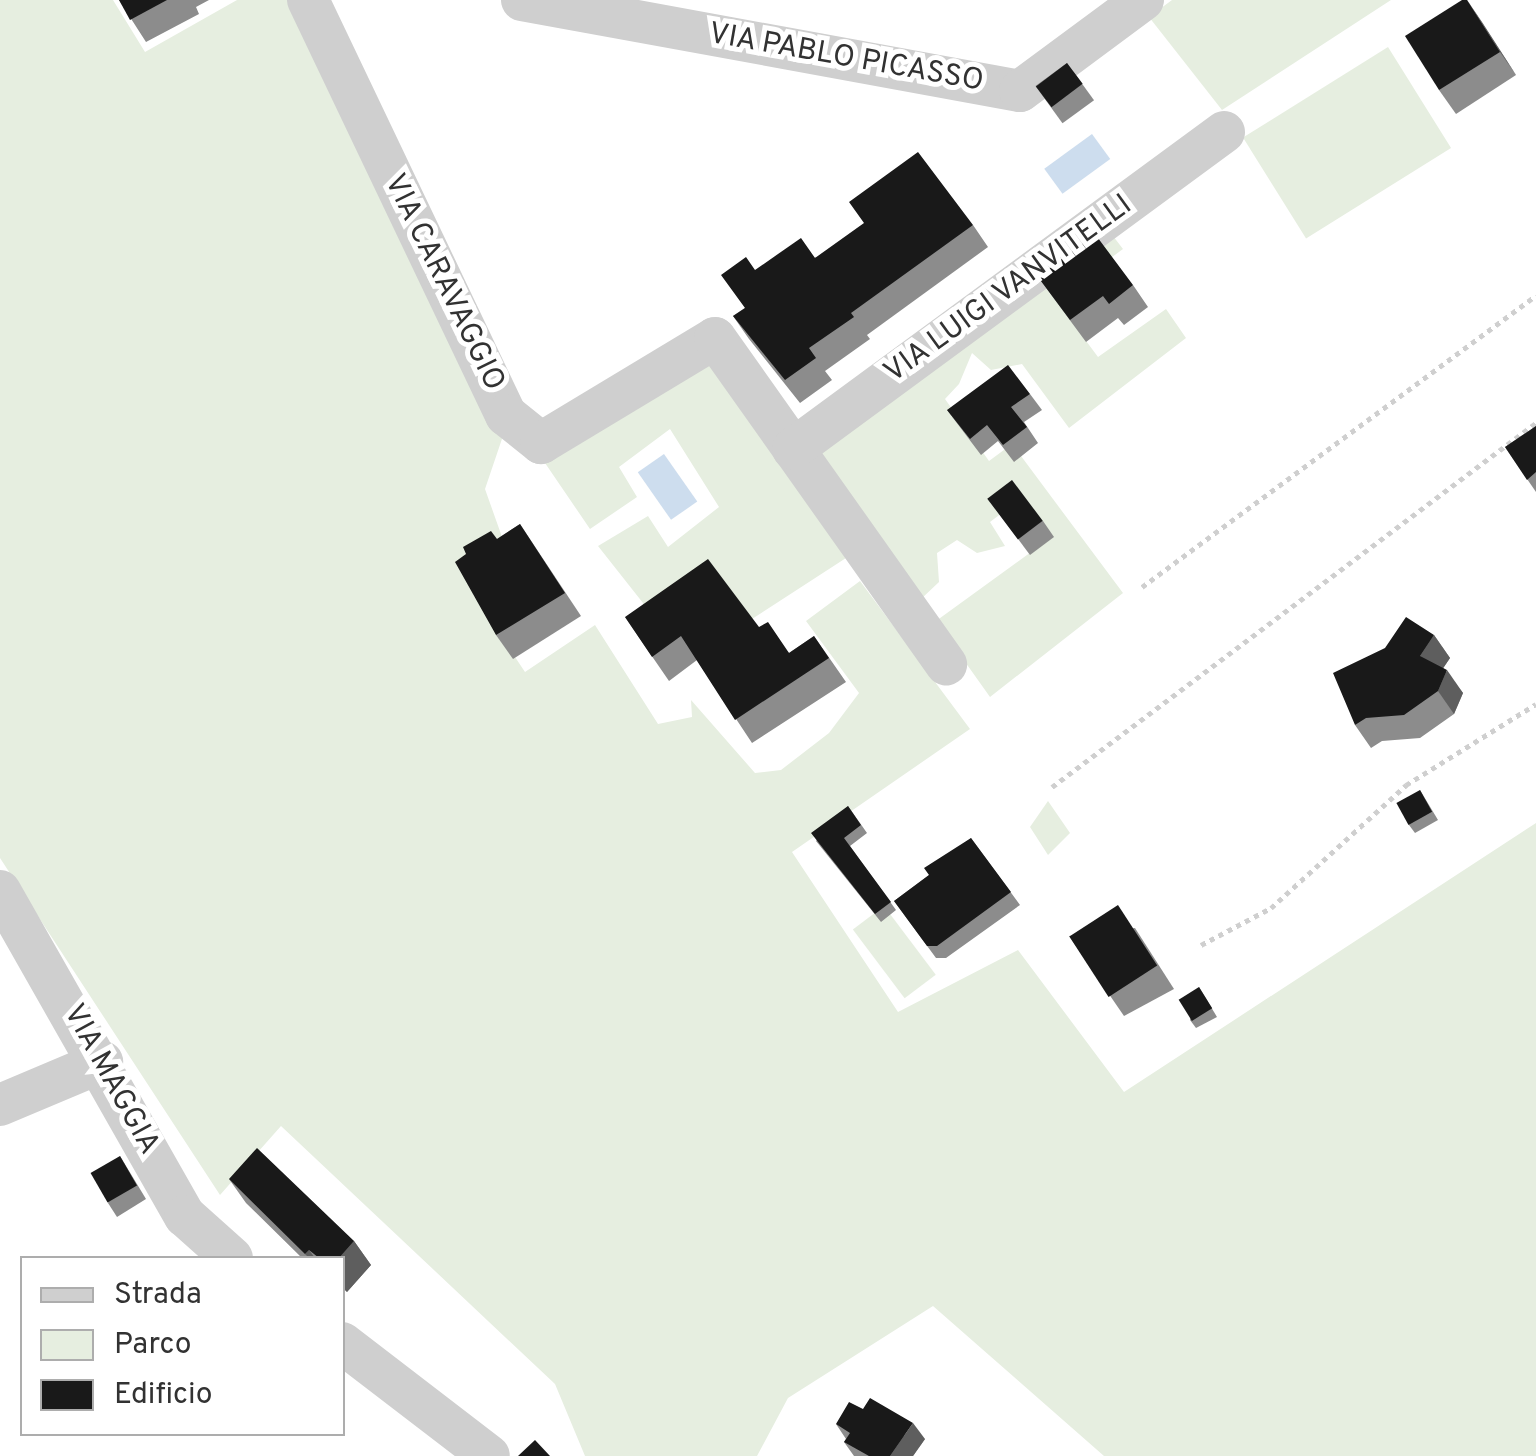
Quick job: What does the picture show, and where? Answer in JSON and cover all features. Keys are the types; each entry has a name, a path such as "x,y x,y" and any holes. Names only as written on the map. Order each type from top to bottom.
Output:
{"street":[{"name":"VIA CARAVAGGIO","path":"308,0 506,416 541,443 714,338 946,664"},
{"name":"VIA PABLO PICASSO","path":"522,0 1020,91 1143,0"},
{"name":"VIA LUIGI VANVITELLI","path":"793,449 1224,132"},
{"name":"VIA MAGGIA","path":"0,891 102,1062 185,1216 230,1256"},
{"path":"0,1104 102,1062"},
{"path":"345,1344 489,1456"}],"path":[{"path":"1142,587 1536,295"},
{"path":"1052,787 1536,423"},
{"path":"1201,945 1271,908 1406,786 1536,704"}],"green space":[{"path":"0,0 113,0 145,52 237,0 298,0 505,430 485,489 513,568 473,594 525,672 595,625 658,724 692,717 691,700 755,773 781,770 829,733 859,693 806,621 860,581 970,729 792,852 898,1012 1018,950 1124,1092 1536,823 1536,1456 1104,1456 933,1306 788,1398 757,1456 585,1456 555,1384 281,1126 220,1195 0,858"},
{"path":"1172,0 1391,0 1222,110 1149,17"},
{"path":"1388,47 1451,148 1306,239 1243,138"},
{"path":"1113,236 1123,249 1055,299 1098,357 1166,309 1186,338 1069,428 1022,364 991,370 972,353 959,384 945,399 989,461 1012,444 1123,593 990,697 936,621 1053,536 1023,497 990,522 1005,546 977,553 957,540 937,553 939,582 920,600 812,451"},
{"path":"705,359 846,558 752,619 641,641 643,603 598,546 648,516 668,547 719,507 670,429 619,467 637,497 590,529 545,463"},
{"path":"1048,801 1070,833 1048,855 1030,827"},
{"path":"884,906 936,975 905,998 853,929"}],"water":[{"path":"1092,134 1110,159 1062,194 1044,169"},
{"path":"664,454 697,502 671,520 638,472"}],"building":[{"path":"119,0 167,0 130,20"},
{"path":"1467,0 1500,52 1439,90 1405,36"},
{"path":"1067,63 1083,84 1052,107 1036,86"},
{"path":"918,152 973,225 851,313 854,317 809,348 816,358 785,380 733,316 745,308 721,275 746,257 755,270 801,238 815,258 864,223 849,202"},
{"path":"1095,234 1133,285 1109,304 1103,296 1070,320 1038,277"},
{"path":"1008,365 1030,394 1011,407 1027,427 1003,445 987,425 970,439 947,410"},
{"path":"1536,426 1536,472 1527,480 1505,447"},
{"path":"1012,480 1043,521 1018,539 987,499"},
{"path":"520,524 565,593 496,635 455,562 466,554 463,547 491,531 497,539"},
{"path":"708,559 759,627 768,622 789,653 814,636 829,658 735,720 681,636 652,657 625,617"},
{"path":"1406,617 1434,635 1420,656 1447,670 1438,691 1404,715 1366,718 1355,725 1333,673 1385,648"},
{"path":"1420,790 1432,812 1409,825 1396,803"},
{"path":"848,806 861,825 844,838 891,902 875,914 811,833"},
{"path":"971,838 1011,892 937,946 927,946 894,901 929,875 924,868"},
{"path":"1118,905 1157,965 1109,997 1069,937"},
{"path":"1199,987 1212,1008 1192,1021 1179,1000"},
{"path":"257,1148 354,1241 341,1256 316,1256 309,1250 305,1254 229,1179"},
{"path":"120,1156 137,1185 108,1202 91,1173"},
{"path":"870,1398 913,1423 890,1456 869,1456 844,1442 850,1433 836,1424 849,1402 863,1409"},
{"path":"535,1440 550,1456 518,1456"}]}
